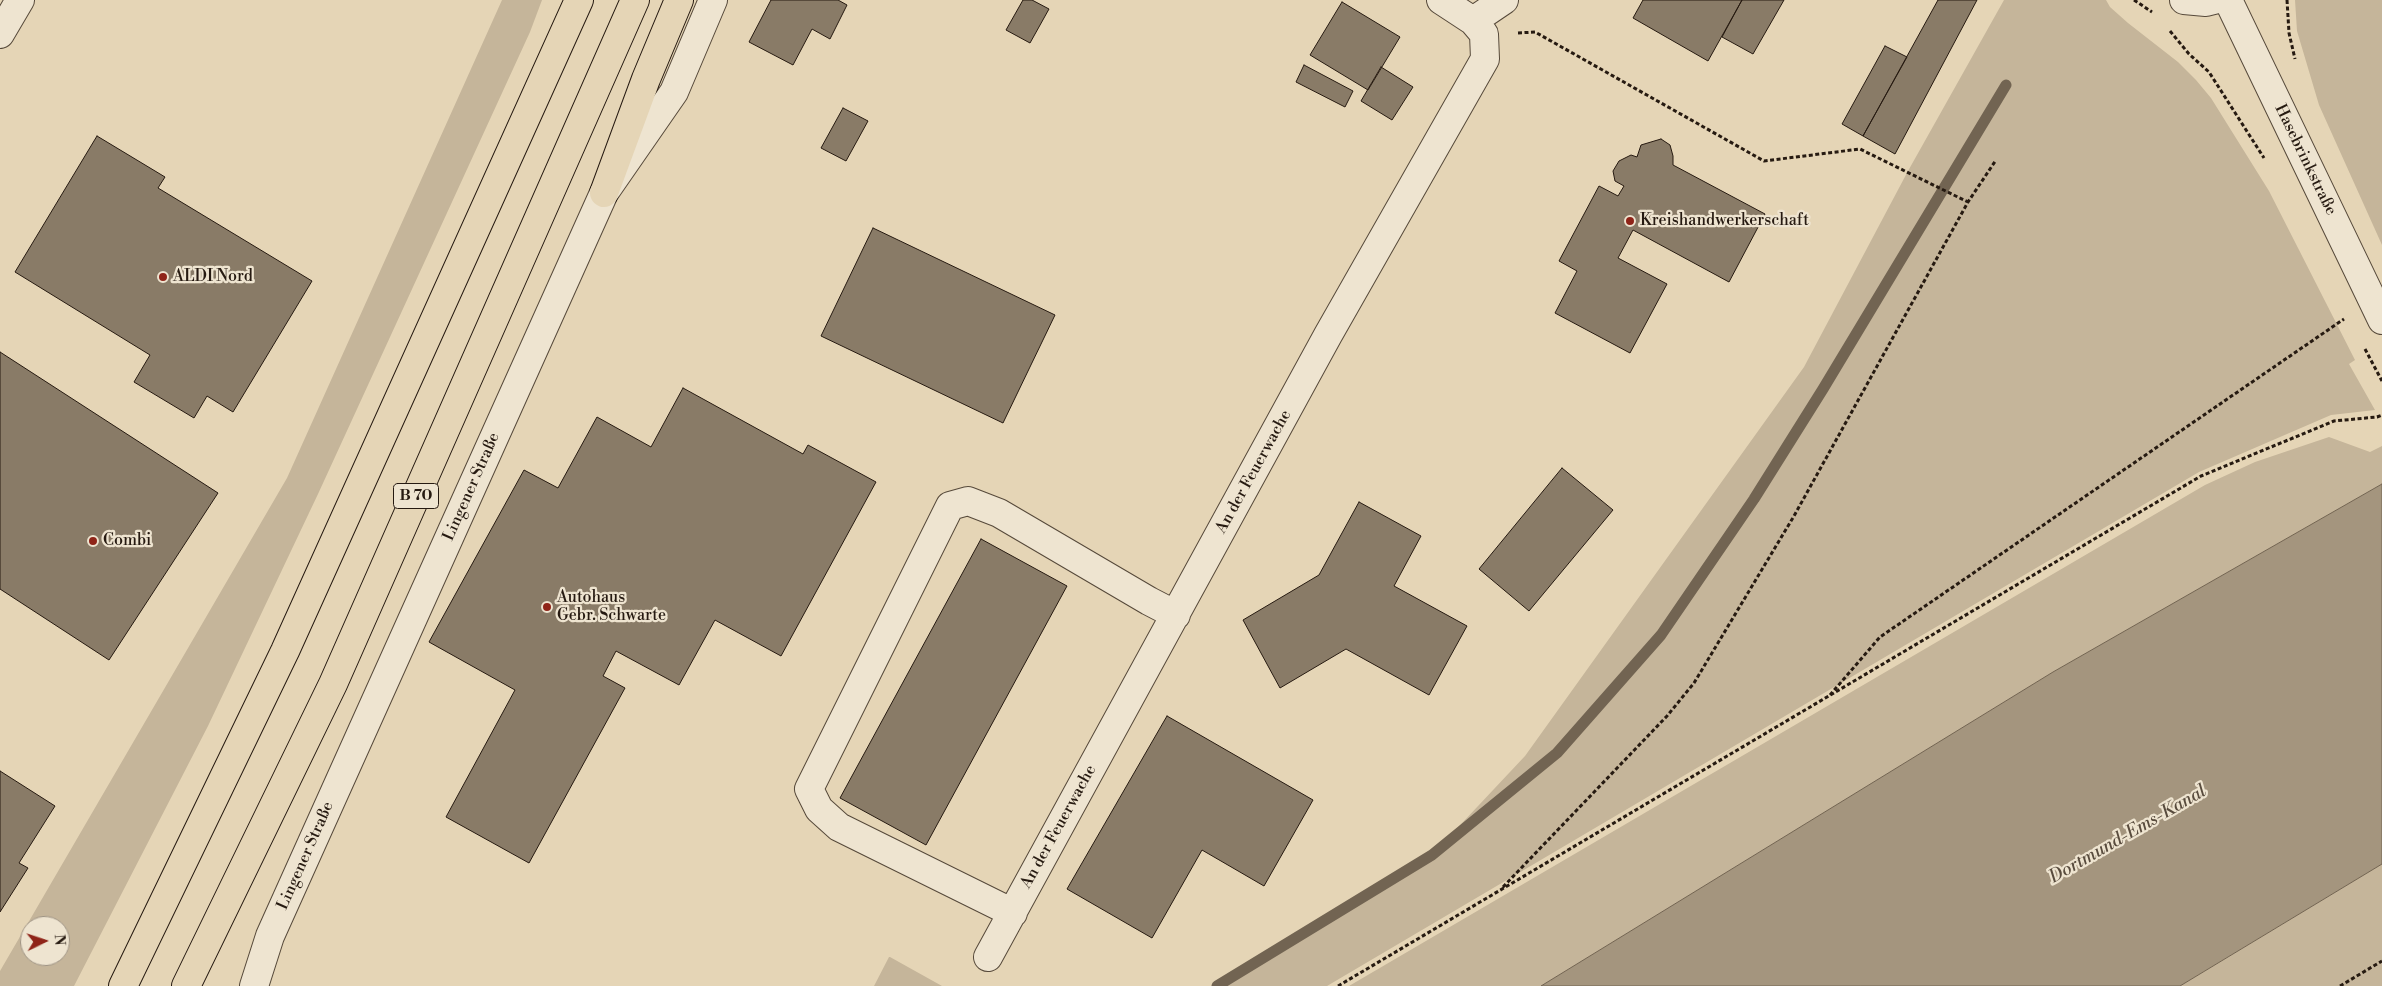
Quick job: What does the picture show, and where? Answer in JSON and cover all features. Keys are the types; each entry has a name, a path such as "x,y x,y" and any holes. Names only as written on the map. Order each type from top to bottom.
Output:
{"highway":[{"path":"123,986 285,651 579,0"},
{"name":"B 70","path":"186,986 333,684 635,0"},
{"path":"604,193 646,79 679,0"}],"street":[{"path":"0,34 20,0"},
{"name":"Lingener Straße","path":"254,986 270,936 604,193 674,92 713,0"},
{"path":"1441,0 1478,28 1504,0"},
{"path":"2184,0 2206,2 2214,0"},
{"name":"Hasebrinkstraße","path":"2228,0 2382,320"},
{"name":"An der Feuerwache","path":"988,957 1328,335 1485,59 1478,28"},
{"path":"1012,913 839,827 819,809 809,788 950,506 968,501 1000,513 1148,601 1176,615"}],"path":[{"path":"2134,0 2157,15"},
{"path":"1478,28 1535,32 1764,161 1860,149 1968,202"},
{"path":"2168,28 2189,54 2209,72 2267,161"},
{"path":"1499,890 1667,716 1694,683 1794,516 1968,202 1996,160"},
{"path":"1828,697 1880,636 2347,317"},
{"path":"1338,986 2201,476 2334,421 2382,415"},
{"path":"2340,986 2382,961"}],"shaded area":[{"path":"502,0 542,0 530,32 318,494 208,726 74,986 0,986 0,971 20,937 20,966 70,966 70,916 32,916 287,478"},
{"path":"2004,0 2106,0 2110,7 2128,23 2178,62 2196,80 2211,98 2269,191 2355,360 2349,364 2375,410 2331,415 2199,472 1327,986 1217,986 1432,855 1525,756 1804,367 1908,171"},
{"path":"2295,0 2382,0 2382,245 2319,105 2297,31"},
{"path":"2329,437 2370,452 2382,446 2382,484 2053,672 1541,986 1349,986 2205,485 2255,462"},
{"path":"2382,864 2382,986 2180,986 2217,964"},
{"path":"890,957 942,986 874,986"}],"water":[{"name":"Dortmund-Ems-Kanal","path":"2382,484 2382,864 2180,986 1541,986 2053,672"}],"building":[{"path":"771,0 838,0 847,5 830,39 812,29 793,65 749,42"},
{"path":"1023,0 1032,0 1049,9 1030,43 1006,30"},
{"path":"1643,0 1742,0 1708,61 1633,18"},
{"path":"1742,0 1784,0 1753,54 1722,37"},
{"path":"1938,0 1977,0 1895,154 1863,136"},
{"path":"1342,2 1400,37 1368,90 1310,55"},
{"path":"1885,46 1907,57 1863,136 1842,124"},
{"path":"1304,65 1353,91 1345,107 1296,82"},
{"path":"1381,67 1413,87 1392,120 1361,101"},
{"path":"843,108 868,121 846,161 821,148"},
{"name":"ALDI Nord","path":"97,136 165,177 158,188 312,281 233,412 207,396 194,418 134,382 150,355 15,272"},
{"path":"1661,139 1670,145 1673,165 1765,214 1729,282 1633,230 1618,258 1667,284 1630,353 1555,313 1577,271 1559,261 1599,186 1618,196 1624,186 1615,181 1613,171 1619,161 1631,155 1637,157 1641,145"},
{"path":"873,228 1055,315 1003,423 821,336"},
{"name":"Combi","path":"0,352 218,493 109,660 0,589"},
{"path":"683,388 803,454 808,445 876,482 781,656 715,620 679,685 616,651 603,676 625,688 529,863 446,817 515,690 429,642 524,470 558,488 597,417 651,447"},
{"path":"1562,468 1613,510 1529,611 1479,569"},
{"path":"1359,502 1421,536 1394,586 1467,626 1429,695 1346,649 1280,688 1243,620 1319,575"},
{"path":"981,539 1067,586 926,845 840,798"},
{"path":"1167,716 1313,800 1264,886 1202,850 1152,938 1067,889"},
{"path":"0,771 55,806 19,863 28,868 0,912"}],"waterway":[{"path":"1217,986 1432,855 1557,753 1661,635 1754,499 1823,389 2006,85"}],"place":[{"name":"Kreishandwerkerschaft","path":"1630,221"},
{"name":"ALDI Nord","path":"163,277"},
{"name":"Combi","path":"93,541"},
{"name":"Autohaus Gebr. Schwarte","path":"547,607"}]}
